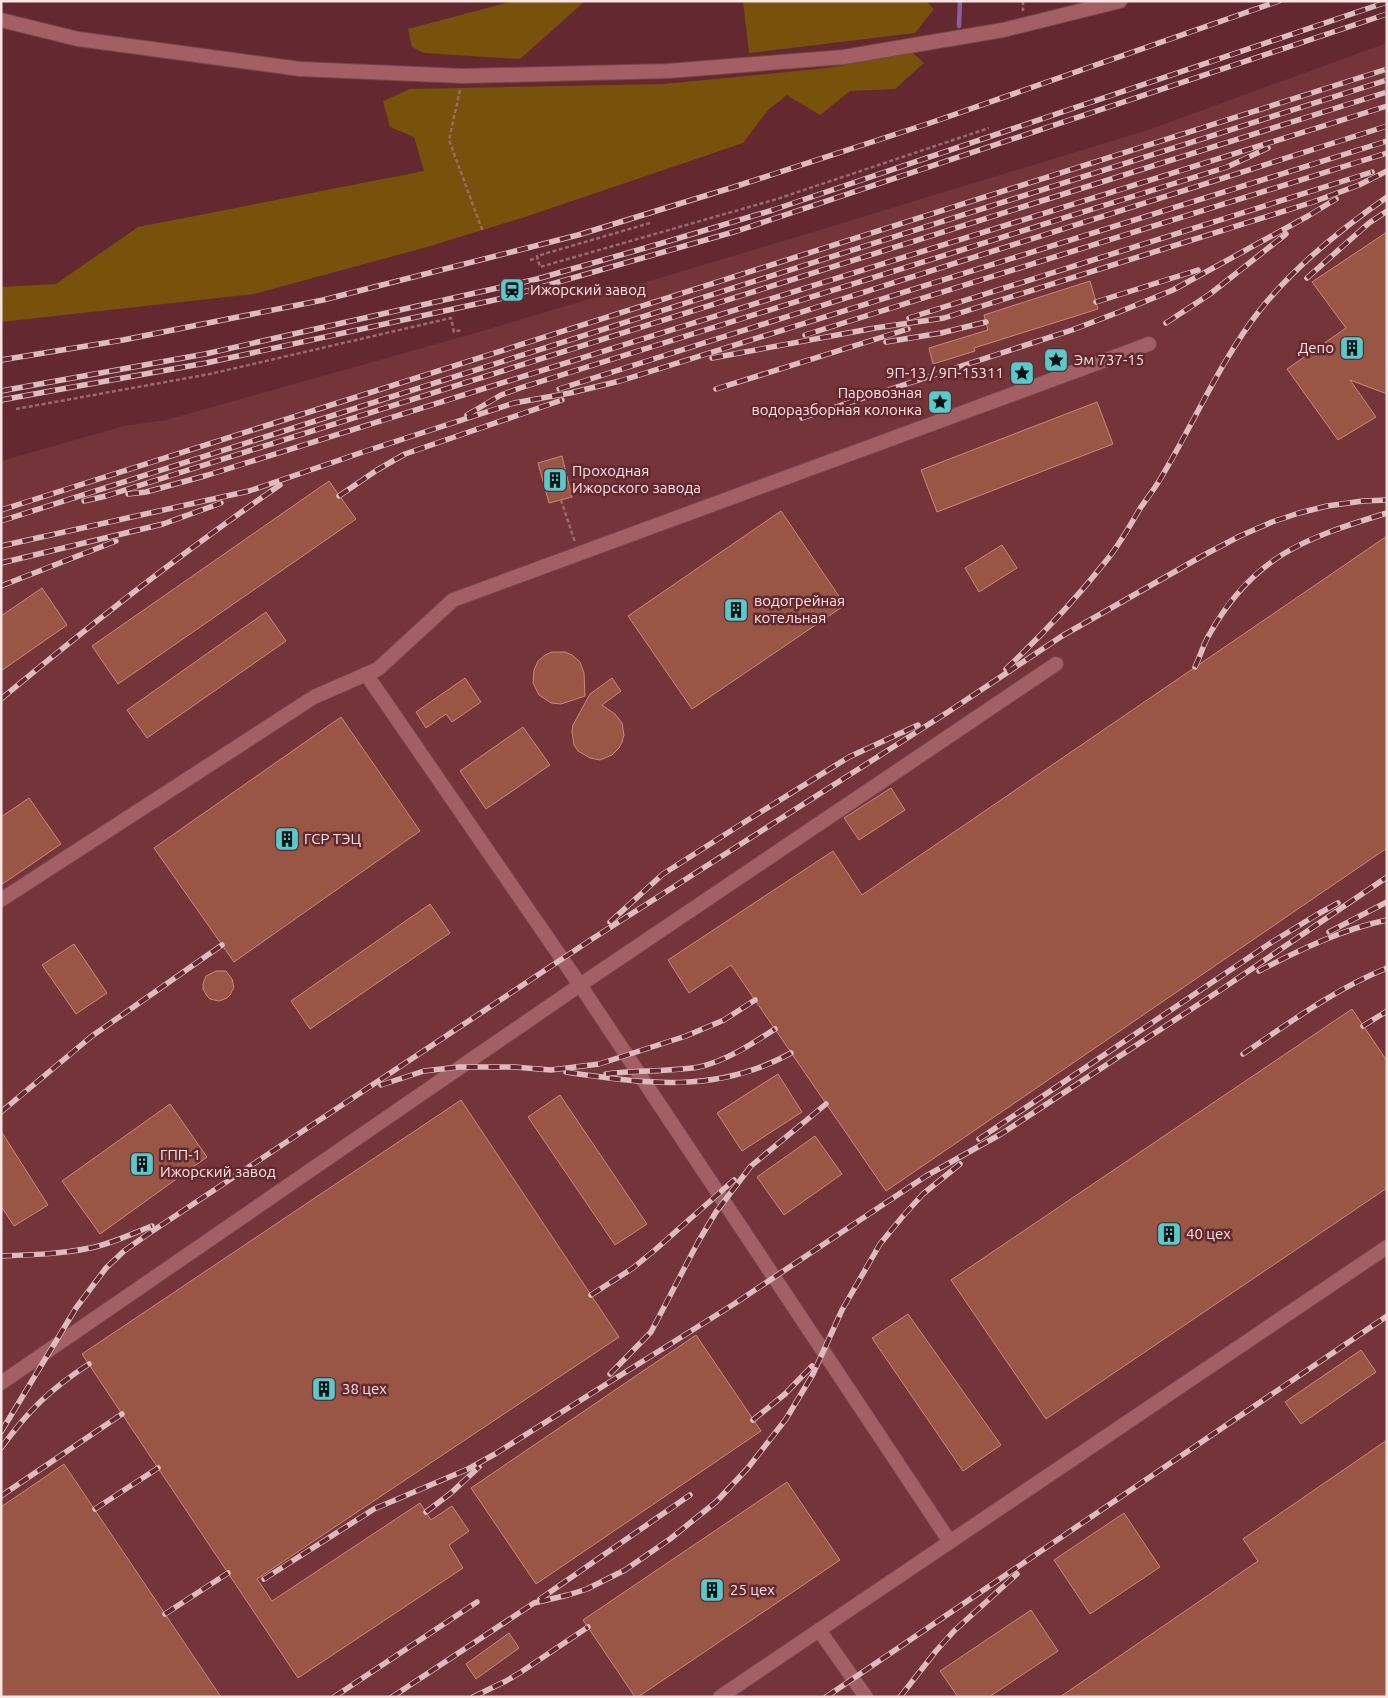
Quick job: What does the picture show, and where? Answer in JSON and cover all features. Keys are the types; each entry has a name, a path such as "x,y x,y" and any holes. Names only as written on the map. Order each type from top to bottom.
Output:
{"lane":[{"path":"1,20 78,39 300,69 463,76 668,71 844,57 1003,30 1120,1"},
{"path":"1,900 314,697 378,669 453,600 1149,344"},
{"path":"1,1382 580,986 1056,664"},
{"path":"366,674 580,986 950,1542"},
{"path":"720,1697 1387,1247"},
{"path":"819,1630 866,1697"}],"path":[{"path":"463,76 449,140 483,232"},
{"path":"538,258 540,267 778,199 989,128"},
{"path":"530,260 538,258 537,256 650,223"},
{"path":"16,409 210,374 451,318 454,332 461,330"},
{"path":"561,500 579,554"}],"shaded area":[{"path":"514,1 585,1 520,59 424,53 412,47 408,29"},
{"path":"743,1 926,1 934,9 915,33 749,53"},
{"name":"Ижорский завод","path":"1387,43 1387,1697 1,1697 1,461 124,426 166,420 472,334 790,239 1148,130"},
{"path":"912,52 924,63 895,89 850,91 820,115 787,95 768,110 743,143 528,216 427,247 254,294 1,322 1,287 56,284 138,227 424,171 414,137 390,127 383,101 410,89 663,84 828,68"}],"building":[{"name":"Депо","path":"1387,232 1387,394 1350,380 1376,417 1338,440 1287,369 1346,328 1312,282"},
{"path":"1090,281 1098,309 974,348 975,351 933,364 929,348 988,330 984,315"},
{"path":"1097,402 1113,444 937,512 921,470"},
{"name":"Проходная Ижорского завода","path":"562,456 572,497 549,503 538,463"},
{"path":"329,481 356,519 118,684 92,646"},
{"name":"водогрейная котельная","path":"781,511 845,605 692,709 628,616"},
{"path":"1387,536 1387,848 886,1191 731,965 689,993 668,960 833,851 862,895"},
{"path":"1002,545 1017,568 979,592 965,568"},
{"path":"42,588 67,625 1,671 1,616"},
{"path":"266,612 286,641 147,738 127,710"},
{"path":"552,652 565,652 580,662 584,673 585,696 561,704 551,703 539,695 533,683 534,670 538,661"},
{"path":"465,678 481,702 452,722 446,714 426,728 416,712"},
{"path":"612,678 621,691 602,705 615,714 622,723 624,735 619,748 612,755 600,760 590,758 578,751 574,745 573,725 590,694"},
{"name":"ГСР ТЭЦ","path":"341,717 420,831 234,962 154,848"},
{"path":"523,727 550,765 486,809 460,771"},
{"path":"891,788 905,810 859,840 844,818"},
{"path":"29,798 61,844 1,885 1,817"},
{"path":"430,904 450,933 310,1029 291,1001"},
{"path":"74,944 107,993 76,1014 42,965"},
{"path":"216,971 226,971 232,979 234,987 227,998 219,1001 210,999 203,989 206,976"},
{"name":"40 цех","path":"1352,1009 1387,1061 1387,1188 1046,1419 951,1280"},
{"path":"778,1074 802,1112 742,1151 717,1113"},
{"path":"560,1095 647,1224 615,1245 528,1117"},
{"name":"38 цех","path":"461,1100 619,1337 257,1579 272,1601 420,1503 431,1520 452,1506 469,1531 449,1545 463,1568 298,1678 82,1354"},
{"name":"ГПП-1 Ижорский завод","path":"170,1104 207,1157 100,1234 62,1181"},
{"path":"1,1131 48,1205 14,1226 1,1206"},
{"path":"815,1136 842,1174 784,1215 757,1177"},
{"path":"908,1314 1001,1445 963,1471 872,1338"},
{"path":"696,1335 761,1431 536,1584 471,1488"},
{"path":"1361,1350 1376,1372 1301,1424 1285,1402"},
{"path":"1387,1440 1387,1697 1060,1697 1258,1561 1243,1539"},
{"path":"64,1464 221,1697 1,1697 1,1507"},
{"name":"25 цех","path":"787,1482 840,1560 638,1697 635,1697 583,1620"},
{"path":"1124,1513 1160,1567 1090,1614 1054,1560"},
{"path":"1031,1610 1058,1651 989,1697 958,1697 940,1671"},
{"path":"509,1633 519,1648 476,1679 466,1664"}],"waterway":[{"path":"959,26 960,1"}],"railway":[{"path":"1,360 123,340 323,300 578,235 737,186 930,123 1279,1"},
{"path":"1,391 205,354 537,279 773,210 1387,2"},
{"path":"1,400 206,363 499,299 737,231 1387,14"},
{"path":"1,510 1387,69"},
{"path":"1,521 1387,80"},
{"path":"84,501 106,496 1387,92"},
{"path":"128,494 146,492 208,475 1387,106"},
{"path":"559,389 1387,126"},
{"path":"1,546 249,491 514,403 570,393 620,381 1387,141"},
{"path":"467,415 501,395 520,388 1227,167 1268,148"},
{"path":"805,335 1387,153"},
{"path":"712,358 875,328 944,318 1313,202 1359,185 1387,171"},
{"path":"909,318 1372,172"},
{"path":"1006,669 1070,603 1116,548 1160,480 1232,350 1260,310 1303,263 1387,197"},
{"path":"802,418 1072,330 1173,290 1336,199"},
{"path":"1307,278 1369,223 1387,211"},
{"path":"1166,323 1210,294 1286,234"},
{"path":"1096,302 1198,270"},
{"path":"886,342 941,333 986,322"},
{"path":"716,389 908,329"},
{"path":"339,496 377,470 405,454 562,400"},
{"path":"1,699 138,589 280,485"},
{"path":"1,1432 76,1308 106,1268 124,1251 148,1234 592,939 948,712 1062,636 1204,555 1272,522 1327,506 1387,500"},
{"path":"1,563 163,524 221,503"},
{"path":"1195,667 1207,639 1226,608 1244,586 1263,568 1306,542 1387,513"},
{"path":"1,586 116,541"},
{"path":"610,922 663,874 849,757 918,725"},
{"path":"264,1579 374,1509 468,1469 495,1454 734,1304 926,1176 1001,1134 1222,989 1387,877"},
{"path":"1329,932 1387,902"},
{"path":"979,1139 1272,942 1338,903"},
{"path":"1259,971 1322,941 1354,929 1387,920"},
{"path":"1,1112 92,1036 222,945"},
{"path":"1243,1054 1331,996 1387,968"},
{"path":"381,1085 424,1071 459,1067 514,1067 551,1070 599,1064 686,1036 724,1020 755,1000"},
{"path":"1363,1026 1387,1011"},
{"path":"606,1074 699,1067 729,1056 775,1029"},
{"path":"566,1072 653,1082 708,1080 736,1075 763,1066 791,1053"},
{"path":"610,1374 651,1332 698,1242 716,1212 751,1166 826,1104"},
{"path":"392,1697 534,1603 587,1589 625,1570 670,1539 716,1502 747,1469 786,1419 813,1374 842,1310 880,1244 923,1194 960,1164"},
{"path":"591,1295 633,1268 734,1180"},
{"path":"1,1256 35,1255 90,1248 152,1226"},
{"path":"826,1697 1387,1316"},
{"path":"1,1448 21,1422 40,1402 62,1383 89,1364"},
{"path":"753,1420 785,1394 812,1366"},
{"path":"1,1496 122,1414"},
{"path":"426,1512 451,1493 479,1467"},
{"path":"95,1509 158,1468"},
{"path":"540,1599 690,1495"},
{"path":"165,1614 228,1573"},
{"path":"900,1697 954,1631 1017,1574"},
{"path":"334,1697 477,1602"},
{"path":"473,1697 521,1672 588,1627"}],"place":[{"name":"Ижорский завод","path":"512,290"},
{"name":"Депо","path":"1352,348"},
{"name":"Эм 737-15","path":"1056,360"},
{"name":"9П-13 / 9П-15311","path":"1022,373"},
{"name":"Паровозная водоразборная колонка","path":"940,402"},
{"name":"Проходная Ижорского завода","path":"555,480"},
{"name":"водогрейная котельная","path":"736,610"},
{"name":"ГСР ТЭЦ","path":"287,839"},
{"name":"ГПП-1 Ижорский завод","path":"142,1164"},
{"name":"40 цех","path":"1169,1234"},
{"name":"38 цех","path":"324,1389"},
{"name":"25 цех","path":"712,1590"}]}
